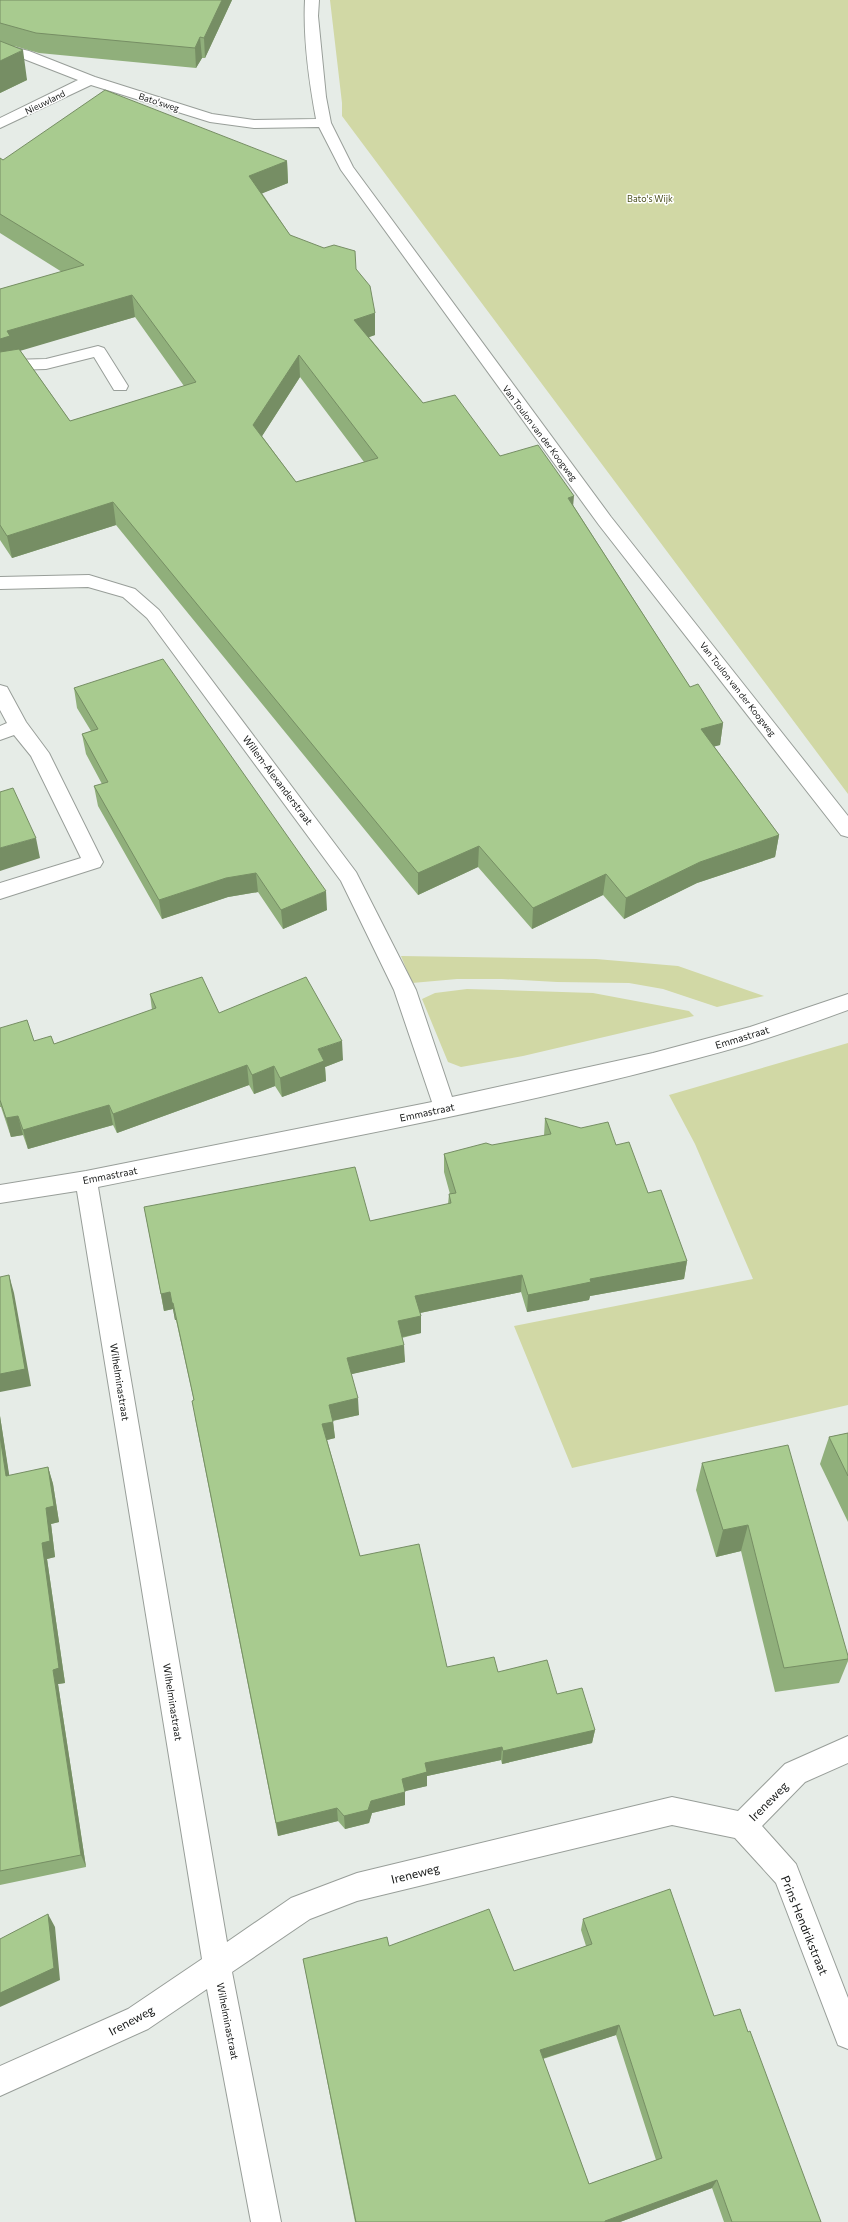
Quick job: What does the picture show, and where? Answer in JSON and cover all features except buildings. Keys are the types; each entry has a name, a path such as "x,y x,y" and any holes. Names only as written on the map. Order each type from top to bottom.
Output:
{"street":[{"name":"Van Toulon van der Koogweg","path":"312,0 311,16 319,97 324,123 346,167 429,283 573,478 848,830"},
{"name":"Bato'sweg","path":"0,48 24,54 90,80 210,118 254,124 324,123"},
{"name":"Nieuwland","path":"0,124 90,80"},
{"path":"0,368 11,365 46,364 98,351 120,386"},
{"name":"Willem-Alexanderstraat","path":"0,583 89,581 129,592 153,614 288,793 349,877 405,990 445,1108"},
{"path":"0,692 9,730 39,753 93,862 0,891"},
{"name":"Emmastraat","path":"0,1194 86,1180 445,1108 653,1062 750,1035 848,1002"},
{"name":"Wilhelminastraat","path":"86,1180 217,1966 266,2222"},
{"name":"Ireneweg","path":"0,2081 138,2019 301,1908 357,1887 672,1811 743,1826 795,1773 848,1749"},
{"name":"Prins Hendrikstraat","path":"743,1826 786,1874 848,2035"}],"green space":[{"name":"Bato's Wijk","path":"330,0 848,0 848,794 342,116 342,103"},
{"path":"401,956 596,959 678,966 764,996 717,1007 663,989 629,983 457,979 412,983"},
{"path":"467,989 593,993 689,1011 694,1016 523,1056 461,1067 448,1062 422,999 435,993"},
{"path":"848,1043 848,1405 572,1468 514,1326 753,1279 695,1144 669,1095"}]}
